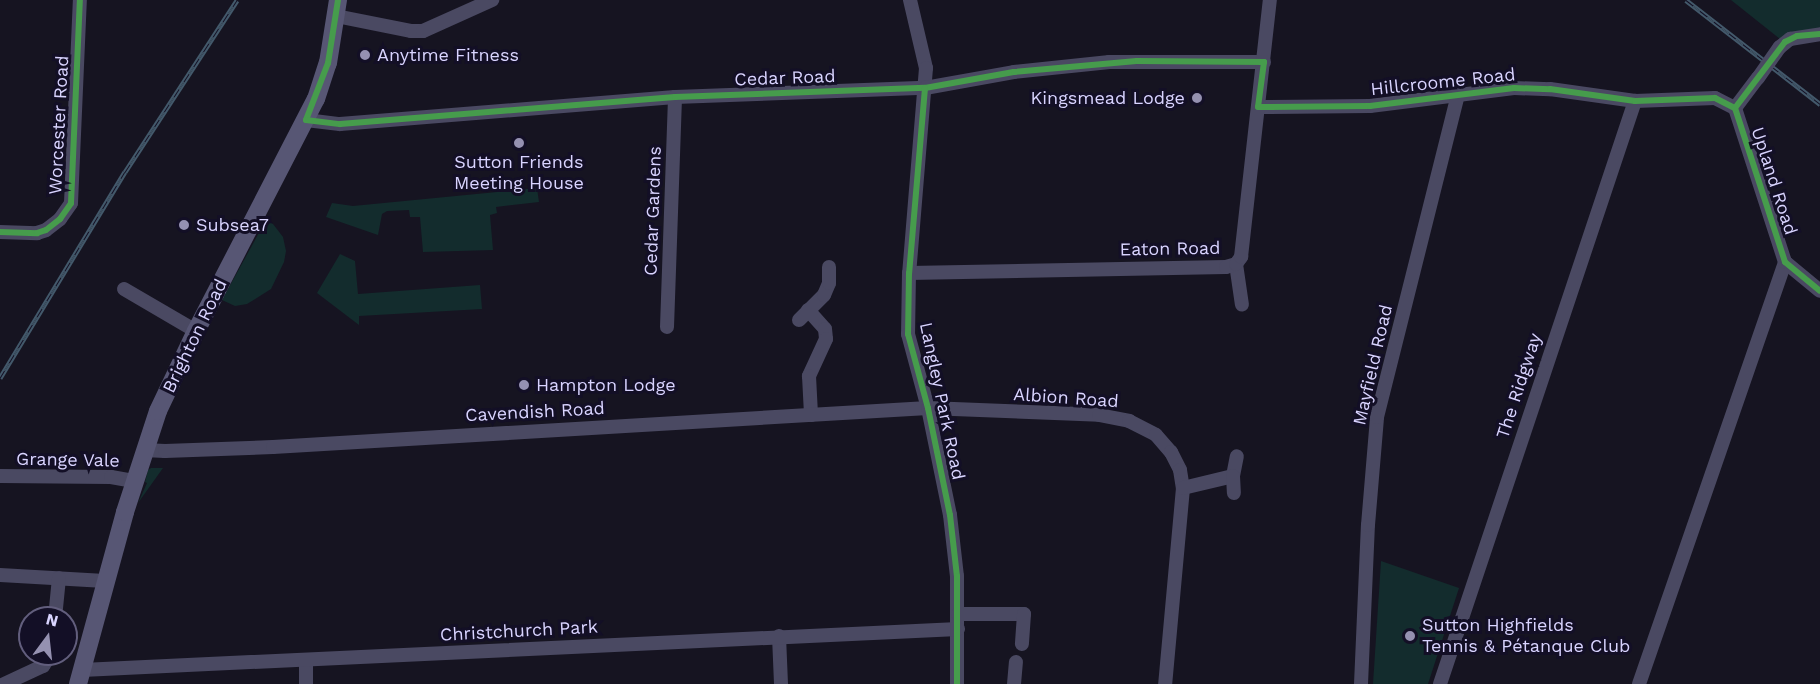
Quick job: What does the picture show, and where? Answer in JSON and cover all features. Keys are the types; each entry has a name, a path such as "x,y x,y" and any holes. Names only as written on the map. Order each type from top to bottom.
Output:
{"main road":[{"name":"Brighton Road","path":"80,677 134,481 158,411 196,331 306,120 325,72 337,8"}],"street":[{"name":"Worcester Road","path":"0,232 37,233 46,230 60,219 71,203 80,0"},
{"path":"337,8 417,32 442,24 471,8 492,0"},
{"name":"Langley Park Road","path":"910,0 926,68 909,273 908,334 928,408 950,515 955,552 958,614 957,684"},
{"name":"Eaton Road","path":"909,273 1226,267 1236,264 1241,257 1270,0"},
{"path":"1735,108 1780,47 1797,36 1820,34"},
{"name":"Cedar Road","path":"306,120 340,124 675,97 925,88 1075,64 1147,60 1264,62"},
{"name":"Hillcroome Road","path":"1258,107 1370,106 1514,88 1550,89 1635,101 1709,98 1722,100 1735,108"},
{"name":"Mayfield Road","path":"1361,684 1368,525 1377,417 1458,95"},
{"name":"Cedar Gardens","path":"667,327 675,97"},
{"name":"The Ridgway","path":"1440,684 1635,101"},
{"name":"Upland Road","path":"1639,684 1785,262 1735,108"},
{"path":"1785,262 1820,291"},
{"path":"1236,264 1242,305"},
{"path":"811,415 809,376 826,339 825,329 804,315 825,295 829,283 829,267"},
{"path":"124,289 196,331"},
{"name":"Cavendish Road","path":"144,450 165,452 273,447 928,408"},
{"name":"Albion Road","path":"928,408 1099,415 1129,421 1156,435 1171,452 1180,470 1184,488 1166,684"},
{"path":"1234,493 1233,476 1237,456"},
{"name":"Grange Vale","path":"0,476 111,477 134,481"},
{"path":"1184,488 1233,476"},
{"path":"0,575 105,581"},
{"path":"56,606 59,579"},
{"path":"958,614 1024,608 1022,644"},
{"name":"Christchurch Park","path":"80,677 306,660 958,629"},
{"path":"779,636 781,684"},
{"path":"306,660 306,684"},
{"path":"1014,684 1016,662"},
{"path":"4,684 43,666"}],"green space":[{"path":"1731,0 1820,0 1820,32 1780,39"},
{"path":"537,188 539,202 496,207 497,213 490,215 493,250 423,252 420,217 410,217 409,210 387,211 382,214 378,235 326,217 332,203 353,206"},
{"path":"266,220 273,224 283,237 286,251 284,262 271,289 247,304 235,306 222,300"},
{"path":"340,254 355,261 358,294 480,285 482,309 359,316 359,325 317,293"},
{"path":"163,468 138,503 147,483 145,482 148,470"},
{"name":"Sutton Highfields Tennis & Pétanque Club","path":"1381,561 1459,588 1428,684 1373,684"}],"railway":[{"path":"0,378 125,172 237,0"},
{"path":"1686,0 1820,104"}],"cycle path":[{"path":"0,232 37,233 46,230 60,219 71,203 80,0"},
{"path":"338,0 328,63 306,120 340,124 675,97 925,88 1014,72 1137,61 1264,62 1258,107 1370,106 1514,88 1550,89 1635,101 1715,98 1735,108"},
{"path":"1735,108 1785,42 1797,36 1820,34"},
{"path":"925,88 909,273 908,334 928,408 950,515 957,576 957,684"},
{"path":"1735,108 1785,262 1820,291"}],"place":[{"name":"Anytime Fitness","path":"365,55"},
{"name":"Kingsmead Lodge","path":"1197,98"},
{"name":"Sutton Friends Meeting House","path":"519,143"},
{"name":"Subsea7","path":"184,225"},
{"name":"Hampton Lodge","path":"524,385"},
{"name":"Sutton Highfields Tennis & Pétanque Club","path":"1410,636"}]}
